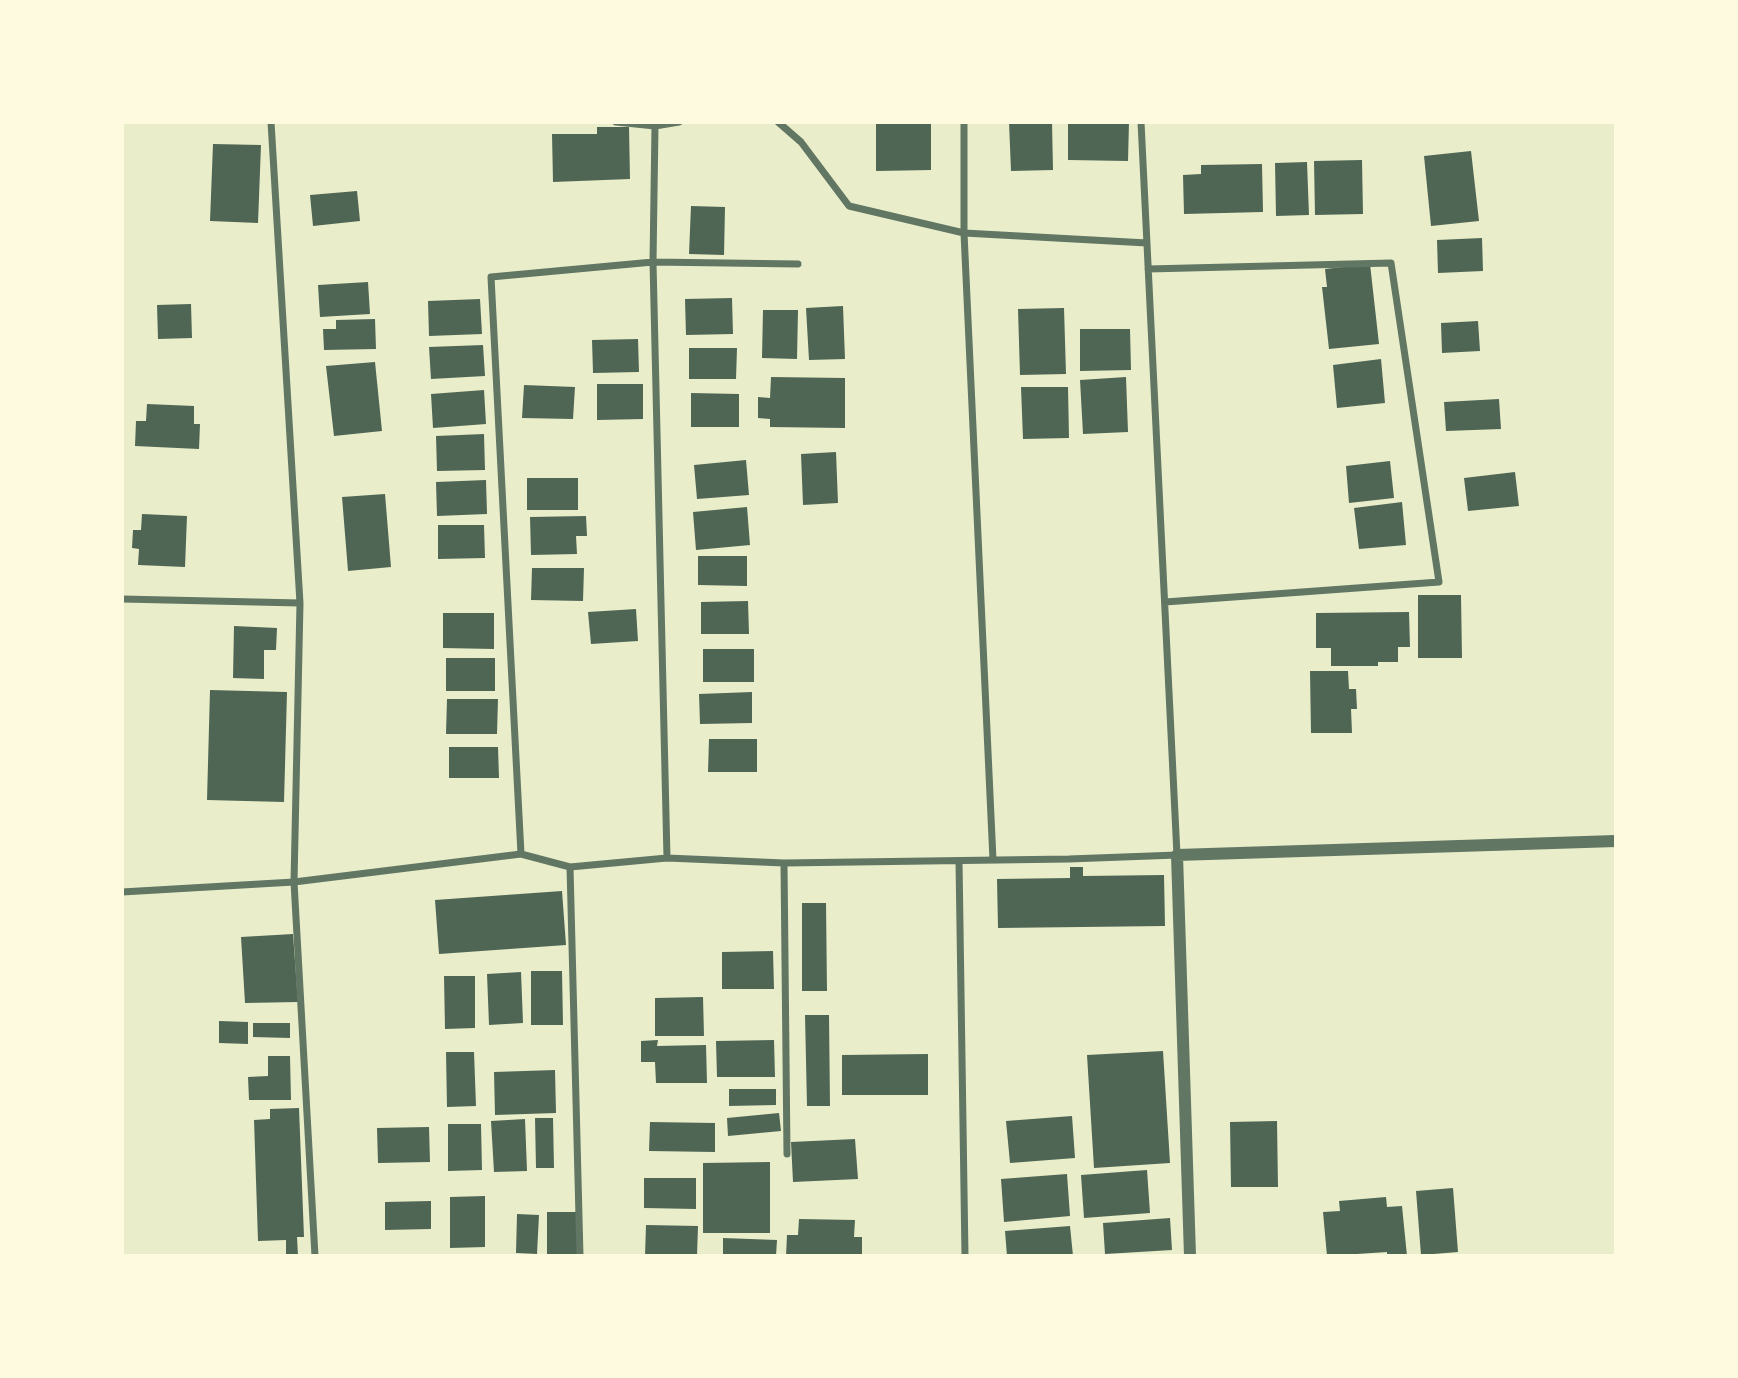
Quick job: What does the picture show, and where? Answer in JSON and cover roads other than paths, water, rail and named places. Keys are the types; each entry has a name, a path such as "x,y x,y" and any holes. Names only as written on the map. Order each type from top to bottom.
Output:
{"street":[{"path":"271,122 300,603 295,882 315,1255"},
{"path":"616,122 655,126 679,122"},
{"path":"778,122 801,142 849,206 964,233 1147,243"},
{"path":"964,122 964,233 993,860"},
{"path":"1141,122 1177,855 1190,1255"},
{"path":"655,126 653,262 667,858"},
{"path":"521,854 491,277 653,262 798,264"},
{"path":"1148,269 1391,263 1439,582 1165,603"},
{"path":"122,599 300,603"},
{"path":"122,891 295,882 521,854 570,867 667,858 784,863 993,860 1615,841"},
{"path":"959,860 965,1255"},
{"path":"784,863 786,1154"},
{"path":"570,867 580,1255"}]}
